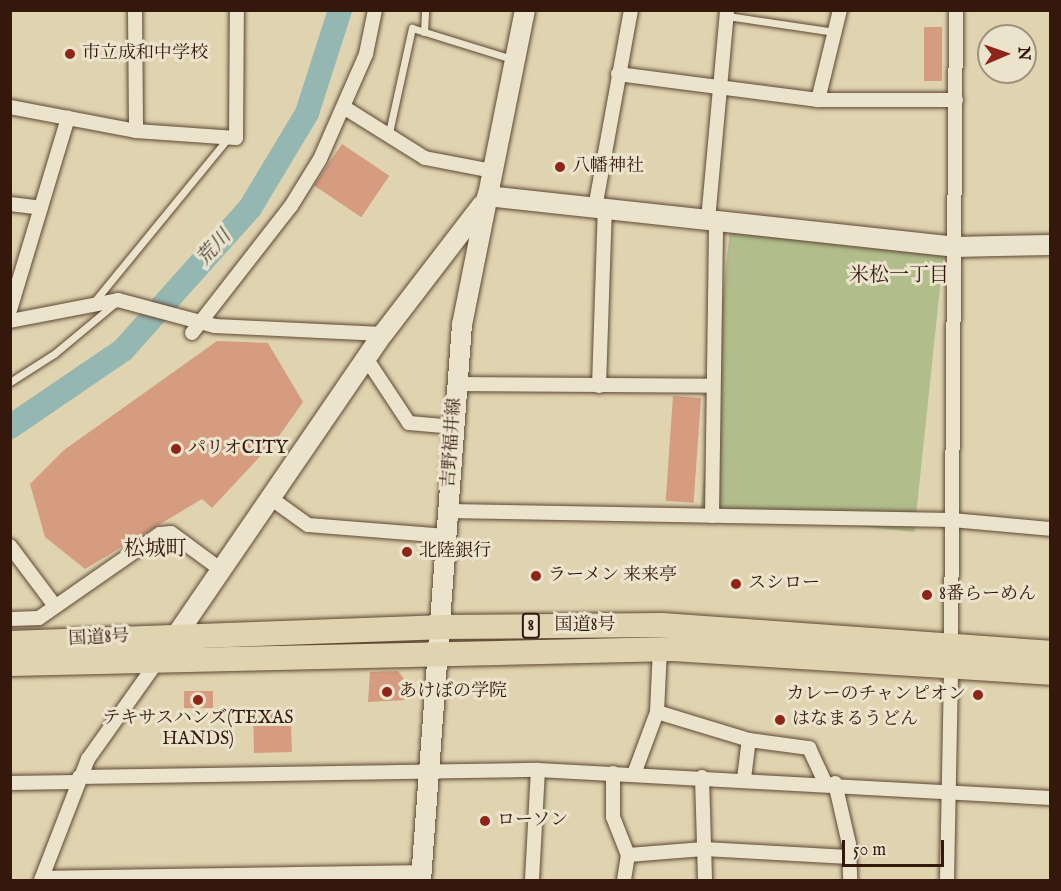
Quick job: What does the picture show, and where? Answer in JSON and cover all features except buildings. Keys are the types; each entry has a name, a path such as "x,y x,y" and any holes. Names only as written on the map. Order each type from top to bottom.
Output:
{"highway":[{"name":"国道8号","path":"10,643 439,627 662,625 951,653 1050,673"},
{"name":"国道8号","path":"10,664 160,658 660,650 1050,653"}],"street":[{"path":"135,10 136,131"},
{"path":"10,107 136,131 236,138 237,10"},
{"path":"196,324 291,206 345,108 366,54 375,10"},
{"name":"吉野福井線","path":"421,876 464,314 525,10"},
{"path":"599,386 600,209 618,74 630,10"},
{"path":"818,100 840,10"},
{"path":"947,880 957,10"},
{"path":"712,516 712,221 727,13"},
{"path":"618,74 722,90 818,100 956,100"},
{"path":"345,108 425,158 492,171"},
{"path":"10,310 68,118"},
{"path":"421,876 42,879 78,780 103,733 176,636 269,497 383,334 486,199 954,247 1050,245"},
{"path":"10,204 41,208"},
{"path":"10,321 93,303 118,300 135,302 196,324 383,334"},
{"path":"366,358 409,423 454,427"},
{"path":"457,384 713,387"},
{"path":"269,497 308,525 447,536"},
{"path":"449,511 952,520 1050,529"},
{"path":"10,619 39,618 160,534 171,533 220,569"},
{"path":"10,546 55,606"},
{"path":"634,774 657,712 660,650"},
{"path":"657,712 749,740 809,748 830,783 849,857 850,880"},
{"path":"744,779 749,740"},
{"path":"532,880 538,770"},
{"path":"10,783 538,770 830,783 1050,798"},
{"path":"614,773 613,818 628,855 624,880"},
{"path":"702,777 705,880"},
{"path":"628,855 704,849 849,857"}],"lane":[{"path":"424,32 425,10"},
{"path":"727,13 835,32"},
{"path":"388,136 412,28 514,60"},
{"path":"93,303 227,139"},
{"path":"10,382 54,354 118,300"}],"green space":[{"path":"730,229 944,251 914,532 701,509"}],"waterway":[{"name":"荒川","path":"10,427 123,350 250,208 307,113 340,10"}],"place":[{"name":"市立成和中学校","path":"70,54"},
{"name":"八幡神社","path":"560,167"},
{"name":"パリオCITY","path":"176,449"},
{"name":"北陸銀行","path":"407,552"},
{"name":"ラーメン 来来亭","path":"536,576"},
{"name":"スシロー","path":"736,584"},
{"name":"8番らーめん","path":"927,595"},
{"name":"あけぼの学院","path":"387,692"},
{"name":"カレーのチャンピオン","path":"978,695"},
{"name":"テキサスハンズ(TEXAS HANDS)","path":"198,700"},
{"name":"はなまるうどん","path":"780,720"},
{"name":"ローソン","path":"485,821"}],"district":[{"name":"米松一丁目","path":"899,275"},
{"name":"松城町","path":"155,550"}]}
